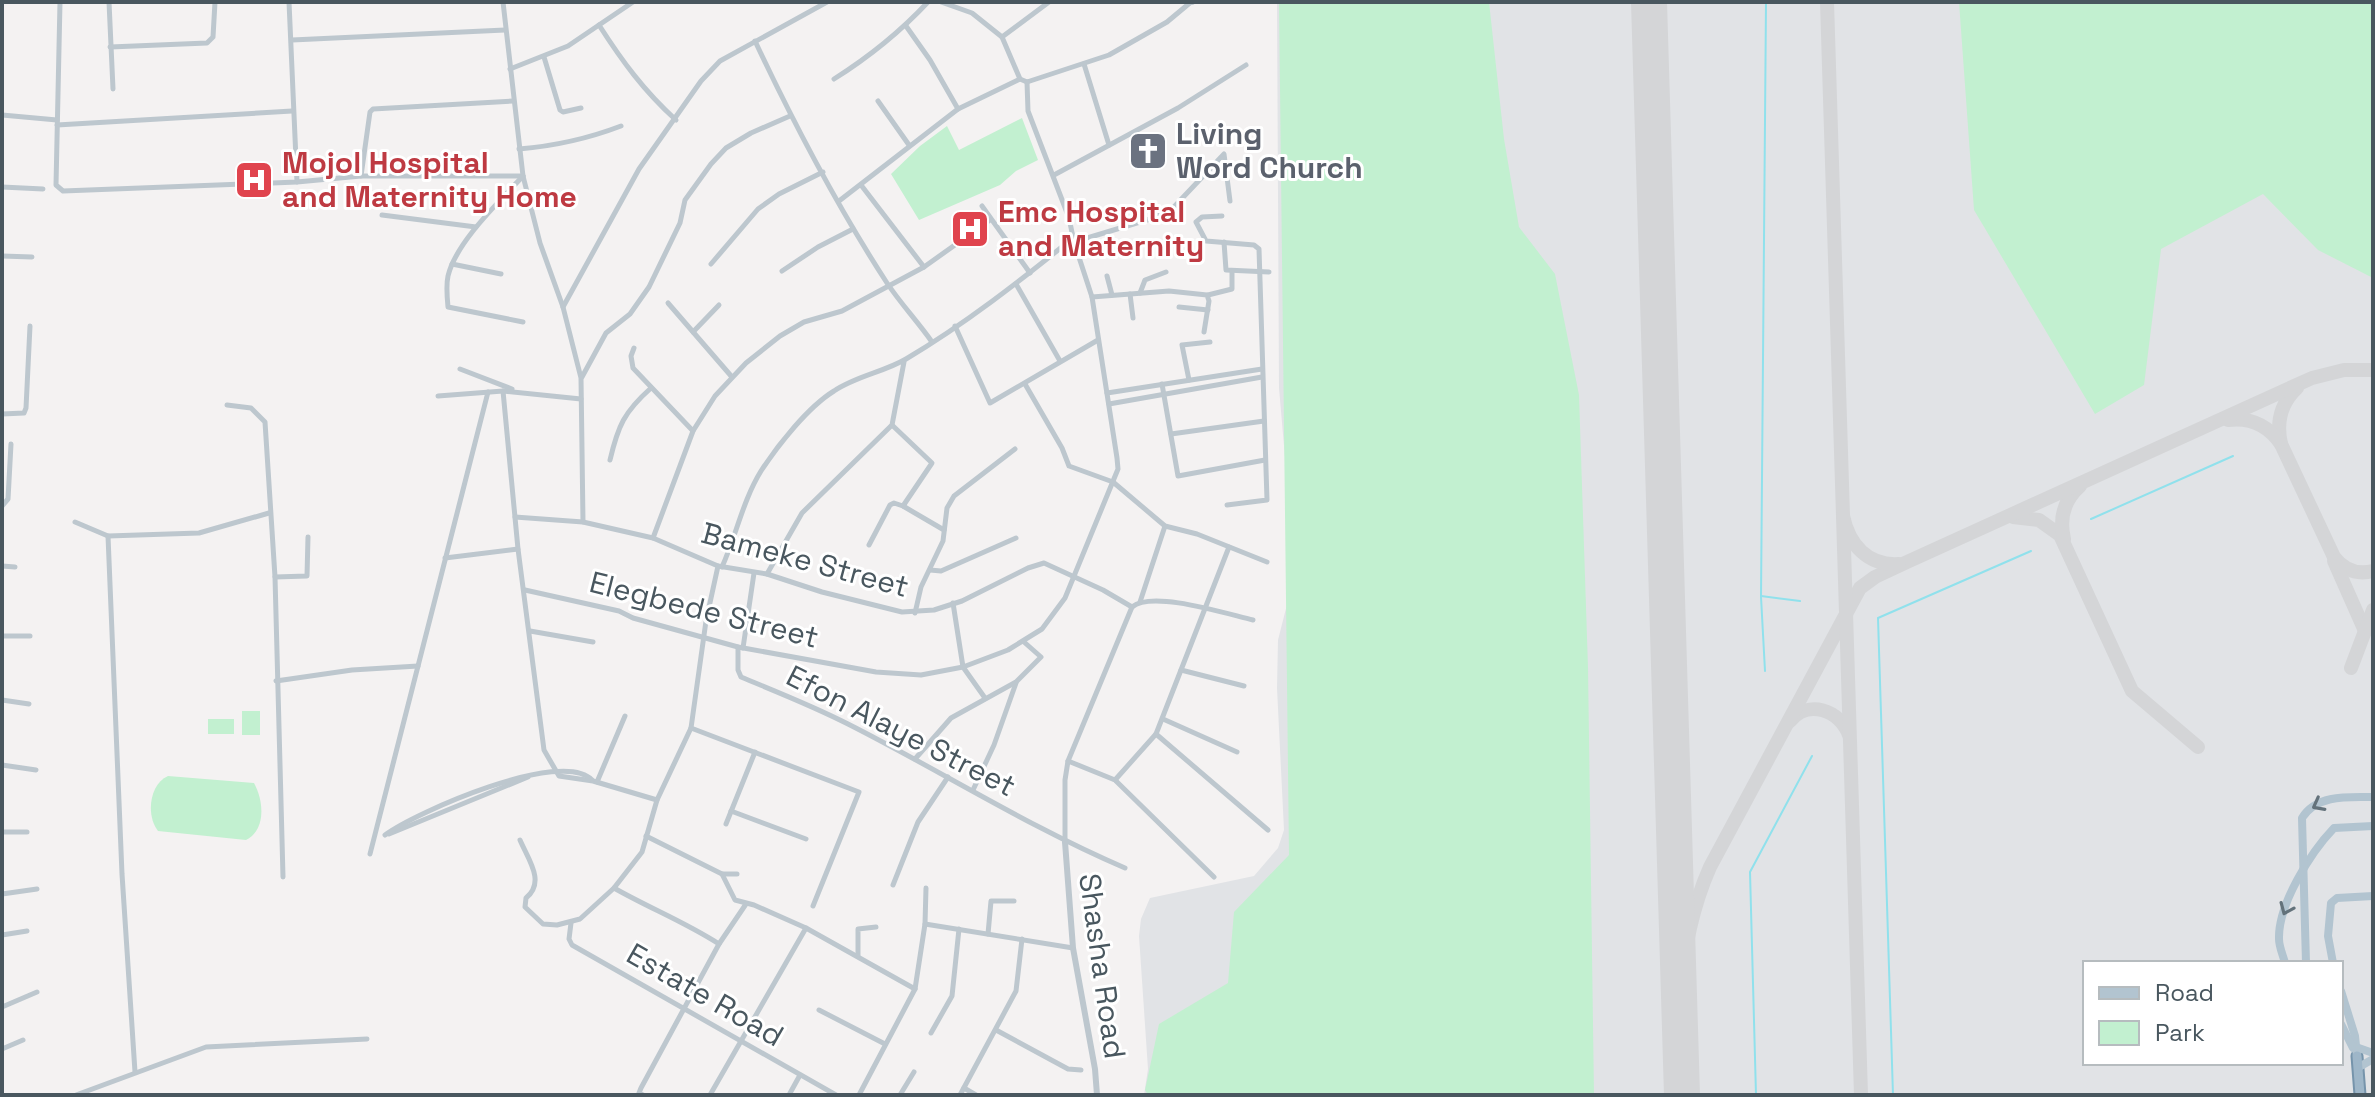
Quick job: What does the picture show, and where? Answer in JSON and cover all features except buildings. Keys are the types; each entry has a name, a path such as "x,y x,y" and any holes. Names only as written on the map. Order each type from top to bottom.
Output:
{"highway":[{"path":"2356,1050 2360,1095"}],"main road":[{"path":"2306,961 2302,820 2310,809 2334,798 2373,797"},
{"path":"2284,961 2279,942 2280,922 2303,869 2334,828 2373,826"},
{"path":"2333,961 2328,936 2331,903 2337,898 2373,896"},
{"path":"2343,1005 2346,1026 2356,1050 2373,1053"},
{"path":"2359,1067 2373,1059"}],"street":[{"path":"60,2 56,185 63,191 297,182 361,176 523,176"},
{"path":"109,2 113,89"},
{"path":"110,47 207,43 213,37 215,2"},
{"path":"289,2 297,182"},
{"path":"503,2 523,176 581,378 583,522"},
{"path":"510,69 568,46 633,2"},
{"path":"563,307 639,169 701,81 720,61 827,2"},
{"path":"834,79 906,26 928,2"},
{"path":"941,2 972,13 1002,37 1020,79 1027,82 1109,55 1145,35 1192,2"},
{"path":"1002,37 1049,2"},
{"path":"599,25 628,71 651,98 676,120"},
{"path":"906,26 958,109"},
{"path":"292,40 505,30"},
{"path":"755,41 790,116 853,229 889,286 932,342"},
{"path":"544,57 560,110 581,108"},
{"path":"1084,64 1109,145"},
{"path":"1054,175 1178,108 1246,65"},
{"path":"839,201 958,109 1020,79"},
{"name":"Elegbede Street","path":"525,590 619,611 633,618 741,648 876,672 921,675 963,667 1024,642 1042,629 1065,598 1118,469 1092,297 1054,175 1028,111 1027,82"},
{"path":"361,176 370,112 373,109 513,101"},
{"path":"878,101 909,145"},
{"path":"2,115 57,122 292,111"},
{"path":"581,378 606,333 630,314 649,287 680,223 685,200 711,164 726,148 790,116"},
{"path":"519,149 575,142 621,126"},
{"path":"520,840 537,877 532,893 526,899 527,911 543,924 557,925 580,919 614,888 642,852 657,800 691,728 703,636 720,566 735,537 751,488 788,435 833,391 904,361 1074,240 1150,219 1172,209 1224,154 1230,201"},
{"path":"711,264 758,209 779,194 823,172"},
{"path":"523,176 476,227 452,264 447,278 448,307 523,322"},
{"path":"861,185 924,267"},
{"path":"2,187 43,189"},
{"path":"982,206 1030,273"},
{"path":"382,215 476,227"},
{"path":"1222,216 1202,217 1196,222 1206,241 1257,245 1267,500 1227,505"},
{"path":"653,538 693,431 703,413 732,377 780,336 810,319 842,311 924,267 990,220"},
{"path":"782,271 853,229"},
{"path":"1224,242 1224,269 1232,272 1269,272"},
{"path":"2,256 32,257"},
{"path":"452,264 501,274"},
{"path":"1140,293 1145,280 1166,272"},
{"path":"1092,297 1182,292 1207,295 1232,289 1232,272"},
{"path":"1107,276 1112,295"},
{"path":"1016,284 1060,361"},
{"path":"1130,294 1133,318"},
{"path":"1204,332 1207,295"},
{"path":"668,303 732,377"},
{"path":"693,332 719,305"},
{"path":"1179,307 1208,310"},
{"path":"2,414 24,413 26,408 30,326"},
{"path":"955,326 990,403 1098,340"},
{"path":"1189,380 1182,345 1210,342"},
{"path":"634,348 630,363 693,431"},
{"path":"767,574 802,513 892,425 904,361"},
{"path":"460,369 517,391"},
{"path":"1107,393 1262,369"},
{"path":"1209,377 1211,387"},
{"path":"1109,404 1262,377"},
{"path":"1025,384 1069,466 1113,482 1165,526 1197,534 1267,562"},
{"path":"1162,384 1178,476 1265,460"},
{"path":"610,460 619,425 633,404 651,388"},
{"path":"503,391 518,549 544,750 559,776 595,782 657,800"},
{"path":"438,396 517,391 581,399"},
{"path":"370,854 488,392"},
{"path":"227,405 251,408 265,422 275,577 283,877"},
{"path":"1171,434 1264,421"},
{"path":"892,425 932,463 903,506"},
{"path":"2,506 8,499 11,444"},
{"path":"915,613 921,587 943,541 947,508 954,496 1015,449"},
{"path":"869,545 890,505 894,503 944,530"},
{"path":"75,522 108,536 199,533 269,513"},
{"name":"Bameke Street","path":"515,517 583,522 653,538 720,566 767,574 822,592 902,612 915,613 953,603 1036,564 1049,564 1132,607"},
{"path":"1140,602 1165,526"},
{"path":"108,536 122,874 135,1072"},
{"path":"275,577 307,576 308,537"},
{"path":"930,570 941,571 1016,538"},
{"path":"1115,780 1156,734 1229,547"},
{"path":"445,558 518,549"},
{"path":"2,566 15,567"},
{"path":"741,648 754,573"},
{"path":"1065,842 1068,761 1132,607 1140,602 1173,602 1253,620"},
{"path":"953,603 963,667 985,698"},
{"path":"530,631 593,642"},
{"path":"2,636 30,636"},
{"path":"915,759 951,718 1016,682 1041,657 1024,642"},
{"name":"Efon Alaye Street","path":"741,648 738,670 741,677 797,699 915,759 1065,842 1125,868"},
{"path":"276,681 352,670 418,666"},
{"path":"1181,670 1206,679 1244,686"},
{"path":"973,790 994,745 1016,682"},
{"path":"2,700 29,704"},
{"path":"595,782 625,716"},
{"path":"1163,719 1237,752"},
{"path":"691,728 859,792 813,906"},
{"path":"1156,734 1268,830"},
{"path":"726,824 755,752"},
{"path":"1068,761 1115,780 1214,877"},
{"path":"2,765 36,770"},
{"path":"533,775 385,835 404,821 516,777 557,771"},
{"path":"893,885 918,822 948,777"},
{"path":"731,811 806,839"},
{"path":"2,832 27,832"},
{"path":"646,836 722,874 737,874"},
{"name":"Shasha Road","path":"1065,842 1073,948 1097,1095"},
{"path":"722,874 735,900 806,928 915,989"},
{"path":"614,888 649,908 685,923 719,944"},
{"path":"859,1095 915,989 925,924 926,888"},
{"path":"2,894 37,889"},
{"path":"988,934 991,901 1014,901"},
{"path":"640,1094 719,944 746,904"},
{"name":"Estate Road","path":"571,922 569,939 572,945 836,1095"},
{"path":"925,924 1073,948"},
{"path":"858,955 858,929 876,927"},
{"path":"710,1095 806,928"},
{"path":"931,1033 952,996 959,929"},
{"path":"2,935 27,931"},
{"path":"960,1095 1016,991 1022,939"},
{"path":"2,1007 37,992"},
{"path":"819,1010 885,1044"},
{"path":"996,1030 1068,1069 1081,1070"},
{"path":"76,1095 206,1047 367,1039"},
{"path":"2,1049 23,1040"},
{"path":"900,1095 914,1072"},
{"path":"789,1095 800,1075"},
{"path":"964,1088 976,1095"}],"shaded area":[{"path":"1277,2 2373,2 2373,1095 1144,1095 1148,1069 1139,936 1141,919 1150,898 1254,876 1278,848 1284,830 1277,688 1278,640 1295,573 1279,388"}],"green space":[{"path":"1279,2 1489,2 1504,139 1519,227 1555,274 1579,395 1588,667 1594,1095 1148,1095 1145,1090 1159,1024 1228,983 1234,912 1289,855"},
{"path":"1959,2 2373,2 2373,278 2318,250 2263,194 2161,249 2144,385 2095,414 1974,210"},
{"path":"1022,118 1038,160 1016,171 1000,185 919,220 891,174 947,126 959,150"},
{"path":"242,711 260,711 260,735 242,735"},
{"path":"208,719 234,719 234,734 208,734"},
{"path":"168,776 254,783 261,806 257,829 246,840 158,831 152,817 151,801 157,786"}],"waterway":[{"path":"1765,671 1761,597 1766,2"},
{"path":"2091,519 2233,456"},
{"path":"1893,1095 1878,618 2031,551"},
{"path":"1761,596 1800,601"},
{"path":"1756,1095 1750,872 1812,756"}],"taxiway":[{"path":"1650,13 1653,2"},
{"path":"1827,2 1843,516"},
{"path":"1680,999 1689,932 1710,867 1860,588 1907,562 2312,378 2344,370 2373,370"},
{"path":"2297,388 2281,413 2281,444 2334,557 2351,570 2373,571"},
{"path":"2228,420 2258,424 2281,444"},
{"path":"2064,539 2064,510 2080,486"},
{"path":"1861,1095 1843,516 1850,536 1862,552 1878,561 1899,564"},
{"path":"2013,517 2039,520 2060,535 2132,691 2198,747"},
{"path":"2334,561 2365,631"},
{"path":"2351,668 2373,610"},
{"path":"1790,721 1806,710 1823,710 1839,719 1849,735"}],"runway":[{"path":"1649,2 1682,1095"}],"place":[{"name":"Living Word Church","path":"1148,151"},
{"name":"Mojol Hospital and Maternity Home","path":"254,180"},
{"name":"Emc Hospital and Maternity","path":"970,229"}]}
